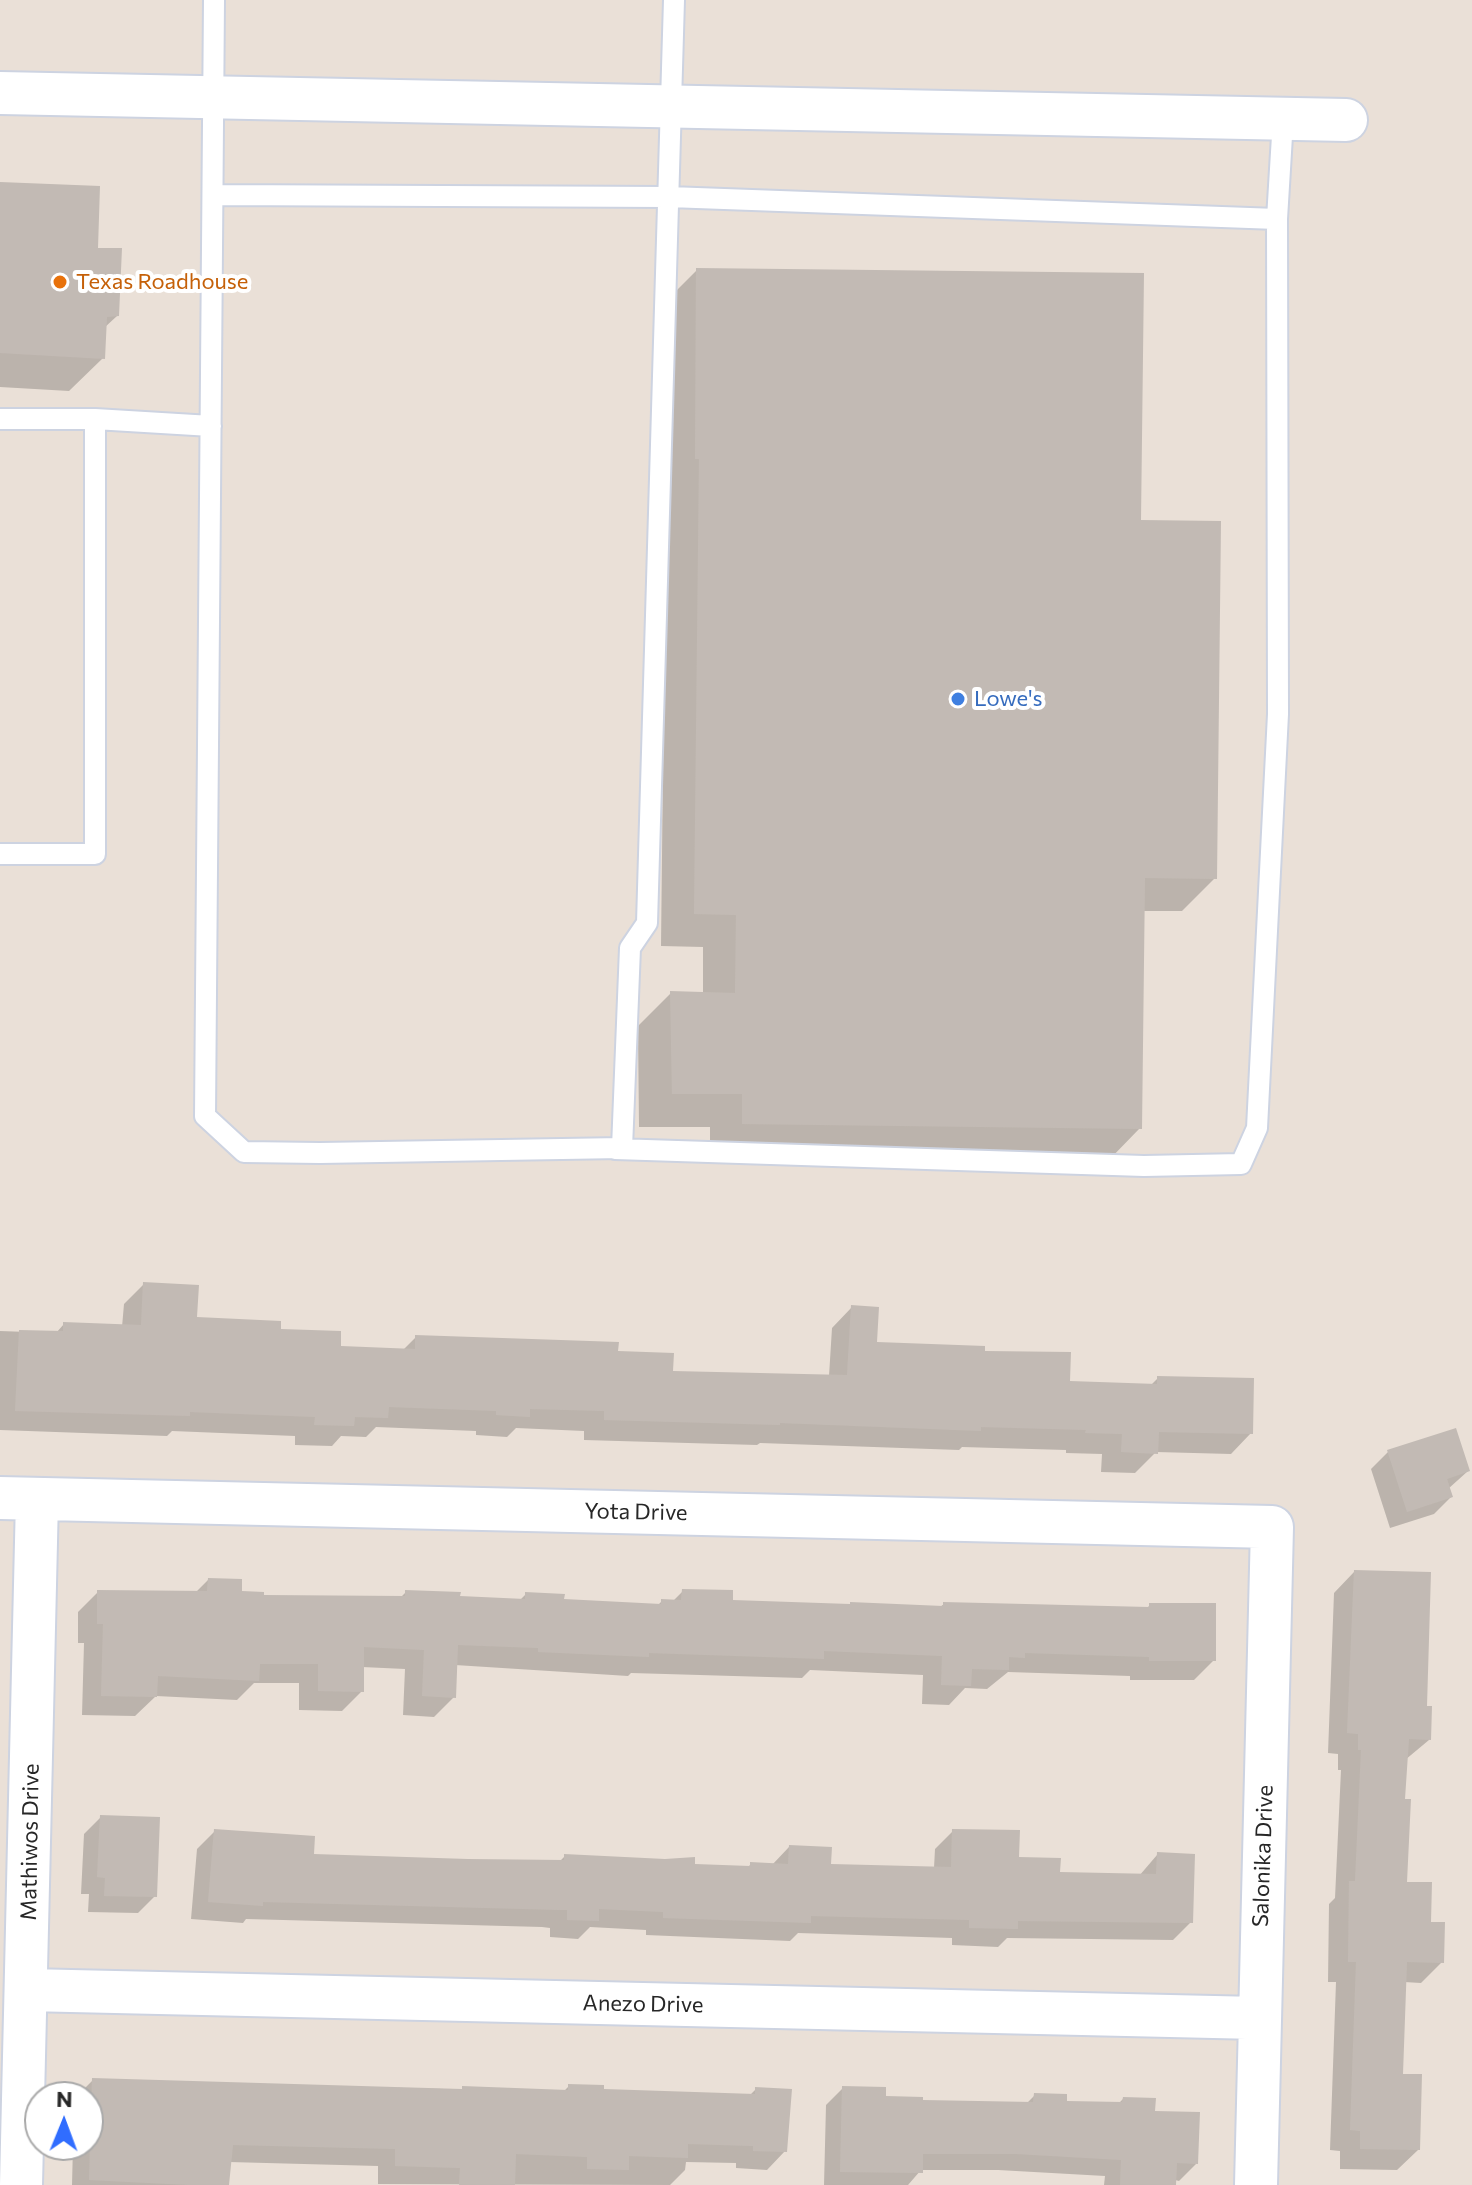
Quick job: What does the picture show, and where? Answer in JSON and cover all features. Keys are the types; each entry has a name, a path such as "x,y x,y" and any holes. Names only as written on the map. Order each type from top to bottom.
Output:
{"street":[{"path":"0,93 1346,120"},
{"name":"Yota Drive","path":"18,1499 1272,1527"},
{"name":"Mathiwos Drive","path":"18,1499 27,1990 21,2185"},
{"name":"Salonika Drive","path":"1256,2185 1272,1527"},
{"name":"Anezo Drive","path":"27,1990 1258,2018"}],"lane":[{"path":"214,0 205,1116 244,1152 615,1149 1144,1166 1241,1164 1257,1128 1278,714 1277,219 1283,119"},
{"path":"615,1149 622,1148 630,948 647,923 674,0"},
{"path":"214,195 669,197 1277,219"},
{"path":"0,419 95,419 211,426"},
{"path":"0,854 95,854 95,419"}],"building":[{"name":"Texas Roadhouse","path":"0,182 100,186 98,248 122,248 119,316 107,317 105,359 0,353"},
{"name":"Lowe's","path":"696,268 1144,273 1141,520 1221,521 1217,879 1145,878 1142,1129 742,1124 742,1094 672,1094 670,991 735,993 736,915 694,914 699,459 695,459"},
{"path":"143,1282 199,1285 197,1317 281,1321 281,1329 341,1331 341,1346 415,1349 415,1335 619,1342 618,1351 674,1353 673,1371 847,1375 851,1305 879,1307 877,1342 985,1346 985,1351 1071,1352 1070,1381 1157,1384 1157,1376 1254,1378 1253,1434 1159,1432 1158,1454 1121,1452 1122,1434 1085,1433 1086,1430 981,1427 981,1431 604,1420 604,1411 530,1409 530,1417 496,1415 496,1411 389,1407 388,1418 355,1417 354,1426 314,1425 315,1417 190,1412 190,1416 15,1411 19,1330 63,1331 63,1322 141,1325"},
{"path":"1456,1428 1470,1471 1447,1479 1453,1497 1407,1512 1387,1450"},
{"path":"1354,1570 1431,1572 1427,1706 1432,1706 1431,1740 1409,1739 1405,1799 1411,1799 1407,1882 1432,1882 1431,1922 1445,1922 1444,1963 1407,1962 1403,2074 1422,2074 1420,2150 1360,2149 1360,2131 1350,2130 1356,1962 1348,1962 1349,1881 1355,1881 1361,1750 1358,1750 1358,1734 1347,1733"},
{"path":"208,1578 242,1579 242,1591 264,1592 264,1595 405,1596 405,1590 525,1599 525,1592 565,1594 564,1599 661,1604 661,1599 681,1600 682,1589 733,1590 733,1600 850,1604 943,1606 943,1602 1149,1607 1149,1603 1216,1603 1216,1661 1149,1661 1149,1657 1025,1653 1025,1658 1009,1657 1009,1670 972,1669 971,1686 941,1685 942,1656 824,1651 824,1659 649,1653 649,1657 458,1645 456,1698 422,1696 424,1650 364,1647 364,1692 318,1691 318,1664 260,1664 259,1681 158,1676 157,1697 101,1696 103,1624 97,1624 97,1590 207,1591"},
{"path":"100,1815 160,1817 157,1897 104,1896 105,1878 97,1877"},
{"path":"214,1829 315,1836 314,1854 564,1860 564,1854 665,1859 695,1857 695,1864 750,1866 750,1862 788,1864 789,1845 832,1847 831,1864 951,1867 952,1829 1020,1830 1019,1857 1061,1858 1060,1872 1156,1874 1157,1852 1195,1854 1193,1923 1018,1921 1018,1929 969,1928 969,1920 811,1916 811,1923 663,1918 663,1912 599,1909 599,1921 567,1920 567,1910 263,1902 263,1906 208,1902"},
{"path":"92,2078 568,2090 568,2084 604,2085 604,2089 755,2094 755,2087 792,2089 787,2152 753,2151 753,2146 688,2144 688,2158 629,2156 629,2170 587,2169 587,2157 516,2154 515,2185 459,2185 460,2168 395,2166 395,2149 233,2145 229,2185 189,2185 89,2180 90,2161 104,2161 104,2081 92,2081"},
{"path":"842,2086 886,2087 886,2096 923,2097 923,2100 1033,2102 1034,2093 1067,2094 1067,2101 1122,2102 1123,2097 1156,2098 1155,2111 1200,2112 1198,2164 1177,2163 1176,2185 1120,2185 1121,2160 1016,2154 923,2154 923,2173 840,2172"}],"place":[{"name":"Texas Roadhouse","path":"60,282"},
{"name":"Lowe's","path":"958,699"}]}
